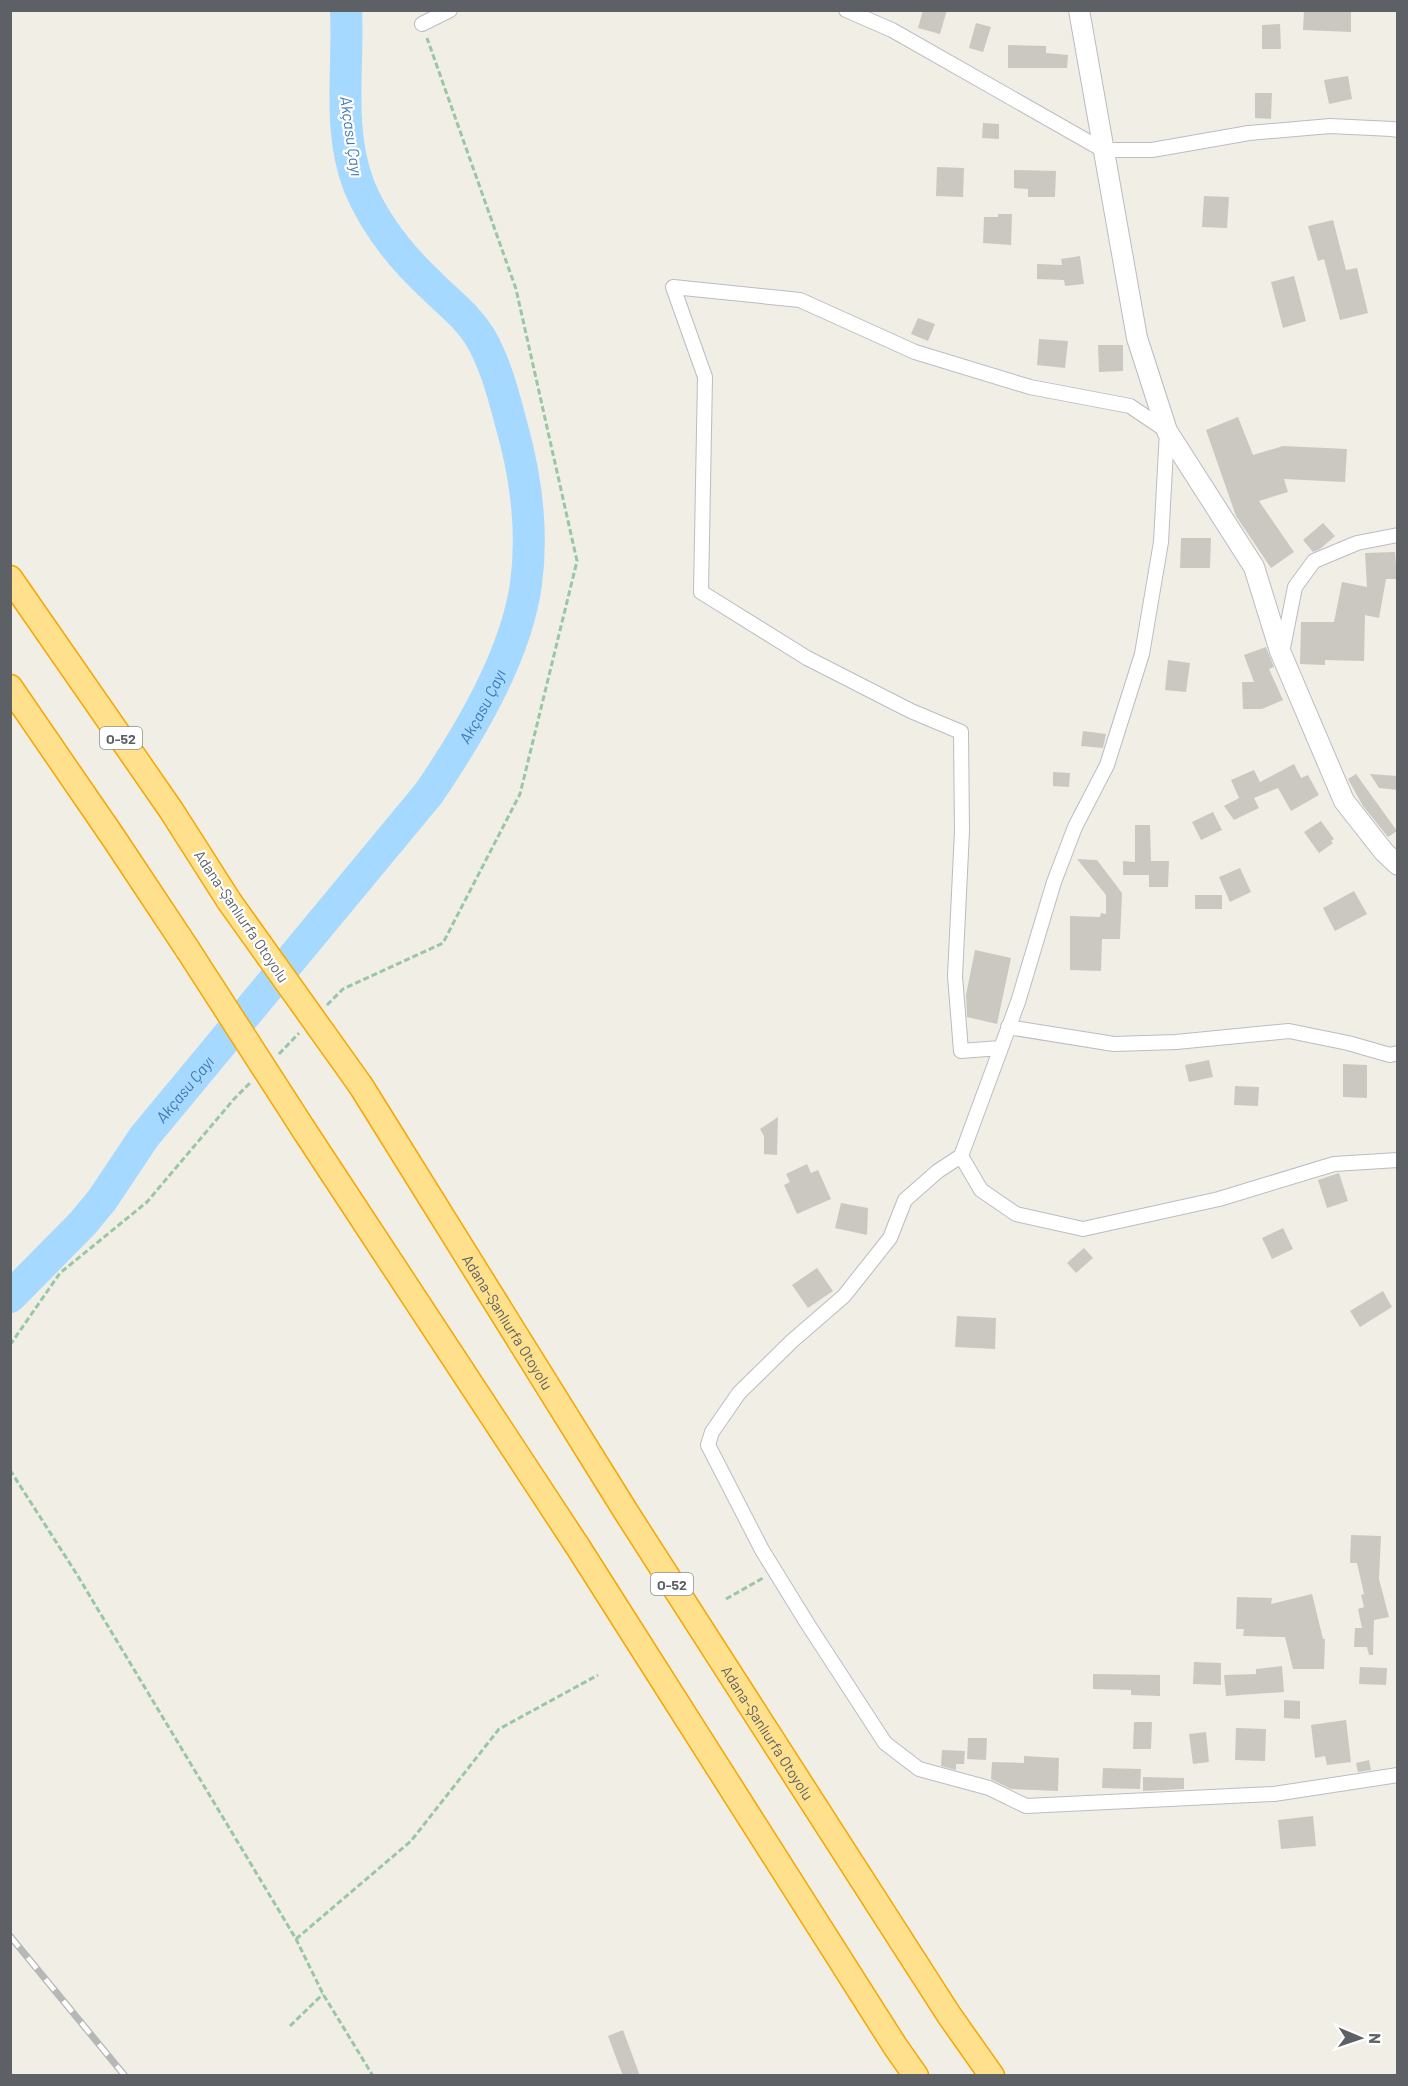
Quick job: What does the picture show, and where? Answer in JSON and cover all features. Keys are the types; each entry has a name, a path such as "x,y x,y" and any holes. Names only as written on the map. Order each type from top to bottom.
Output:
{"highway":[{"name":"Adana-Şanlıurfa Otoyolu","path":"10,578 171,810 229,901 361,1086 628,1515 949,2015 992,2076"},
{"path":"10,687 188,950 579,1547 916,2076"}],"street":[{"path":"422,24 450,10"},
{"path":"846,10 892,30 1103,150 1152,150 1249,133 1330,126 1398,130"},
{"path":"1080,10 1137,338 1167,431 1254,567 1281,655 1344,801 1384,852 1398,865"},
{"path":"1000,1048 961,1051 956,976 962,831 961,732 911,711 807,658 700,592 705,376 673,287 800,300 915,352 1030,387 1130,406 1167,431"},
{"path":"1167,431 1161,542 1142,654 1107,765 1075,827 1054,882 1037,943 961,1156 938,1171 905,1200 890,1238 844,1296 792,1341 739,1393 712,1432 708,1445 762,1550 885,1743 919,1769 989,1788 1026,1806 1274,1794 1398,1775"},
{"path":"1281,655 1295,587 1314,561 1357,543 1398,535"},
{"path":"1008,1027 1114,1044 1176,1042 1289,1031 1348,1043 1390,1055 1398,1053"},
{"path":"961,1156 981,1190 1016,1214 1083,1229 1220,1199 1334,1164 1398,1160"}],"path":[{"path":"326,1006 343,989 443,943 520,794 577,561 516,289 422,24"},
{"path":"276,1057 301,1032"},
{"path":"10,1345 60,1273 147,1202 251,1082"},
{"path":"10,1470 76,1573 296,1939 323,1994 373,2076"},
{"path":"726,1599 776,1572"},
{"path":"296,1939 411,1841 499,1730 598,1675"},
{"path":"290,2026 323,1994"}],"building":[{"path":"923,10 947,10 940,34 918,28"},
{"path":"1304,10 1351,10 1351,32 1303,30"},
{"path":"976,23 991,27 983,52 969,48"},
{"path":"1280,24 1281,49 1262,49 1262,25"},
{"path":"1008,45 1046,46 1046,53 1068,55 1067,68 1008,68"},
{"path":"1348,76 1352,99 1329,104 1324,80"},
{"path":"1255,93 1272,93 1271,119 1255,118"},
{"path":"983,123 999,124 999,139 982,138"},
{"path":"937,167 964,168 963,197 936,196"},
{"path":"1014,170 1056,171 1055,197 1028,197 1028,189 1014,188"},
{"path":"1204,196 1229,197 1227,228 1202,227"},
{"path":"998,214 1012,214 1011,245 983,243 984,217 998,217"},
{"path":"1333,220 1346,270 1357,268 1368,313 1340,320 1324,259 1318,261 1308,226"},
{"path":"1080,256 1084,284 1065,286 1064,280 1037,279 1037,264 1062,265 1061,259"},
{"path":"1294,276 1306,321 1283,328 1271,282"},
{"path":"918,318 935,324 928,341 911,334"},
{"path":"1039,339 1068,341 1065,368 1037,365"},
{"path":"1098,345 1123,345 1123,371 1099,372"},
{"path":"1238,417 1253,455 1283,446 1347,449 1345,482 1284,479 1288,492 1259,501 1294,552 1271,568 1236,516 1206,430"},
{"path":"1323,523 1335,536 1313,552 1303,540"},
{"path":"1181,538 1211,538 1210,568 1180,568"},
{"path":"1395,552 1397,579 1386,579 1379,618 1365,615 1364,661 1325,660 1325,665 1300,664 1301,622 1334,622 1342,582 1367,587 1365,553"},
{"path":"1266,647 1274,667 1269,669 1283,700 1262,709 1243,709 1242,682 1254,682 1244,655"},
{"path":"1168,660 1190,663 1186,692 1165,690"},
{"path":"1083,731 1106,734 1103,748 1081,746"},
{"path":"1294,764 1301,778 1308,775 1319,795 1291,811 1278,788 1254,798 1259,808 1234,820 1224,806 1239,798 1231,780 1254,770 1260,782"},
{"path":"1053,772 1070,773 1069,787 1053,786"},
{"path":"1356,774 1397,831 1388,837 1363,806 1348,779"},
{"path":"1370,774 1398,776 1398,790 1379,788"},
{"path":"1213,812 1222,830 1201,840 1192,822"},
{"path":"1321,821 1334,839 1331,841 1333,843 1319,853 1304,832"},
{"path":"1135,825 1150,825 1151,861 1169,861 1168,887 1149,887 1149,875 1123,875 1123,861 1135,862"},
{"path":"1077,859 1097,860 1122,893 1120,939 1102,939 1101,971 1070,970 1070,916 1100,917 1101,913 1106,914 1106,895"},
{"path":"1240,868 1251,892 1230,902 1219,877"},
{"path":"1354,891 1367,914 1335,931 1323,908"},
{"path":"1195,895 1222,895 1222,909 1195,909"},
{"path":"975,950 1011,958 997,1024 967,1017 966,995"},
{"path":"1209,1060 1213,1077 1189,1082 1185,1065"},
{"path":"1343,1064 1367,1065 1367,1098 1343,1097"},
{"path":"1235,1086 1259,1087 1258,1106 1234,1105"},
{"path":"778,1117 777,1155 764,1154 764,1136 760,1129"},
{"path":"807,1164 811,1173 818,1170 831,1199 797,1214 784,1185 790,1182 786,1174"},
{"path":"1339,1173 1348,1201 1327,1208 1318,1180"},
{"path":"841,1203 868,1208 867,1235 835,1228"},
{"path":"1283,1228 1293,1249 1272,1259 1262,1238"},
{"path":"1084,1248 1093,1258 1076,1273 1067,1263"},
{"path":"817,1268 833,1291 808,1308 792,1285"},
{"path":"1383,1291 1392,1307 1360,1327 1350,1311"},
{"path":"957,1316 996,1318 995,1349 955,1347"},
{"path":"1351,1535 1381,1536 1379,1579 1389,1617 1374,1620 1373,1655 1369,1655 1367,1647 1354,1647 1355,1628 1362,1628 1358,1609 1364,1607 1361,1595 1364,1594 1357,1563 1350,1563"},
{"path":"1312,1594 1323,1639 1325,1639 1324,1669 1293,1669 1285,1637 1243,1636 1244,1629 1236,1629 1237,1597 1272,1598 1271,1604"},
{"path":"1194,1662 1221,1663 1221,1685 1193,1684"},
{"path":"1282,1666 1284,1692 1226,1696 1224,1675 1256,1674 1256,1669"},
{"path":"1360,1667 1387,1668 1386,1685 1359,1684"},
{"path":"1093,1674 1160,1675 1160,1696 1131,1695 1131,1690 1093,1689"},
{"path":"1284,1700 1300,1701 1300,1719 1284,1718"},
{"path":"1346,1720 1351,1762 1327,1765 1325,1756 1315,1758 1311,1725"},
{"path":"1134,1722 1152,1722 1151,1749 1133,1749"},
{"path":"1236,1728 1266,1729 1265,1761 1235,1760"},
{"path":"1206,1732 1209,1762 1193,1764 1189,1734"},
{"path":"968,1738 987,1738 986,1760 967,1759"},
{"path":"942,1750 965,1751 964,1764 956,1764 956,1770 941,1766"},
{"path":"1024,1756 1059,1758 1058,1791 1011,1789 991,1779 992,1762 1024,1763"},
{"path":"1369,1760 1371,1770 1358,1772 1356,1763"},
{"path":"1103,1768 1141,1769 1140,1789 1102,1788"},
{"path":"1143,1777 1184,1778 1184,1789 1143,1791"},
{"path":"1313,1816 1316,1846 1281,1849 1278,1820"},
{"path":"623,2030 640,2076 623,2076 608,2036"}],"waterway":[{"name":"Akçasu Çayı","path":"10,1297 83,1223 102,1200 144,1137 429,793 460,746 489,693 521,611 528,564 527,505 517,446 503,392 491,358 475,329 399,251 381,227 359,186 352,164 346,121 346,10"}],"railway":[{"path":"10,1936 125,2076"}]}
